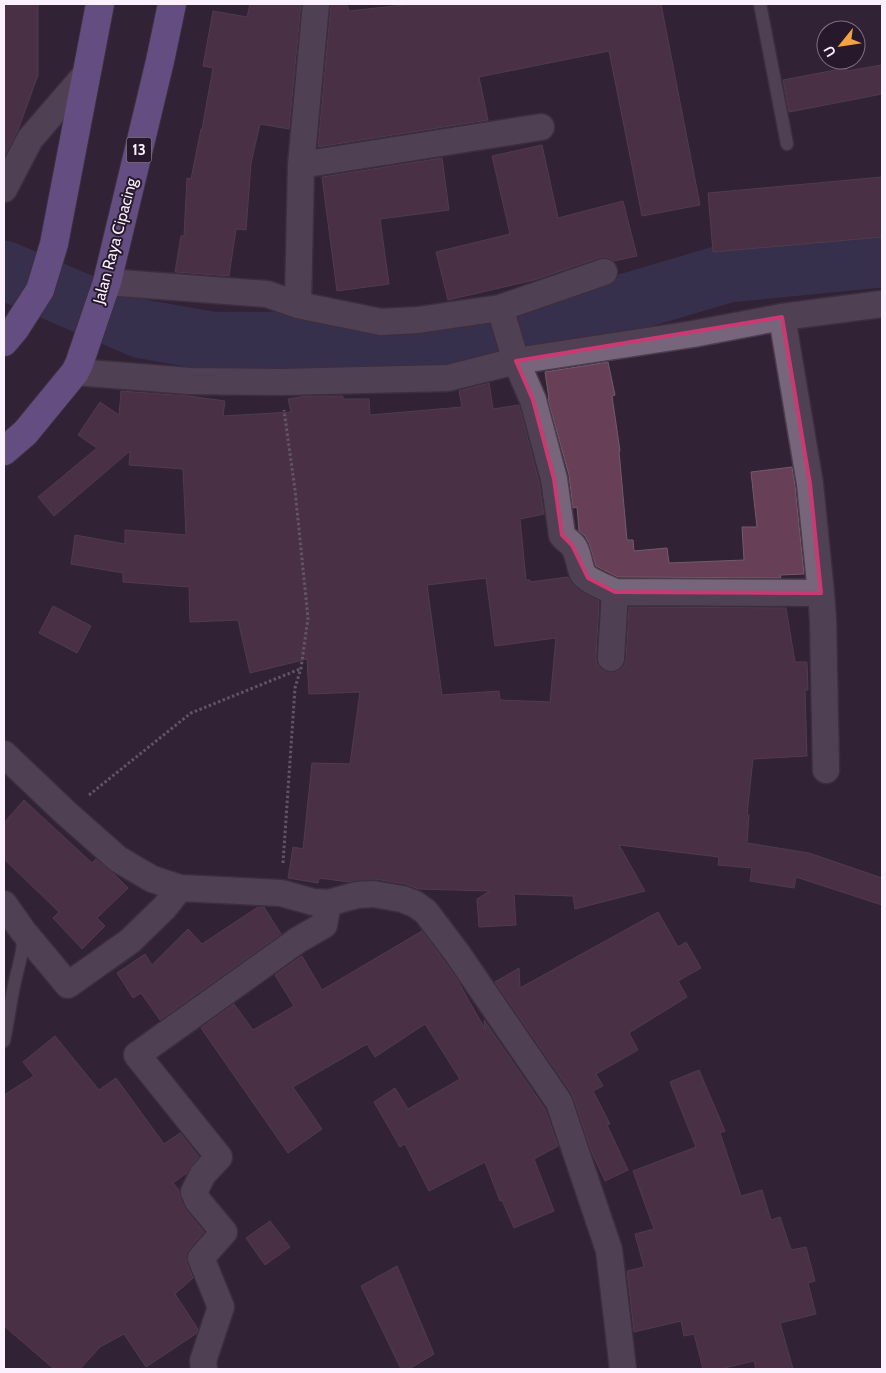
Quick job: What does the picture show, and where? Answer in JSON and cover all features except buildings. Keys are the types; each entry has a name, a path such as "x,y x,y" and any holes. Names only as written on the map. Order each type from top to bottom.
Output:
{"highway":[{"path":"9,335 40,290 54,244 100,4"},
{"name":"Jalan Raya Cipacing","path":"4,451 25,433 77,368 105,289 172,4"}],"street":[{"path":"298,305 301,165 316,4"},
{"path":"6,181 30,138 86,73"},
{"path":"301,165 542,127"},
{"path":"105,289 267,294 298,305 381,322 503,315 604,272"},
{"path":"77,368 189,381 281,382 448,378 516,359 693,334 782,317 882,304"},
{"path":"503,315 516,359 533,400 554,479 562,535 574,548 583,574 615,592 821,593"},
{"path":"782,317 810,484 821,593 826,770"},
{"path":"611,658 615,592"},
{"path":"4,754 118,859 152,879 180,888 281,893 313,902 328,903 357,895 373,894 402,899 415,904 426,912 559,1102 610,1250 623,1369"},
{"path":"4,904 23,931 68,985 130,941 164,908 180,888"},
{"path":"204,1369 203,1361 221,1307 201,1258 224,1232 198,1201 194,1192 203,1174 219,1157 138,1055 298,940 324,925 328,903"}],"lane":[{"path":"760,4 787,144"},
{"path":"4,1041 24,943 23,931"}],"path":[{"path":"281,382 295,490 308,618 301,668 295,688 281,893"},
{"path":"66,813 191,713 301,668"}],"highlighted area":[{"path":"782,317 810,484 821,593 615,592 588,578 572,545 562,535 554,479 533,400 516,361"}],"waterway":[{"path":"4,270 142,329 211,341 449,342 616,306 728,273 882,258"}]}
